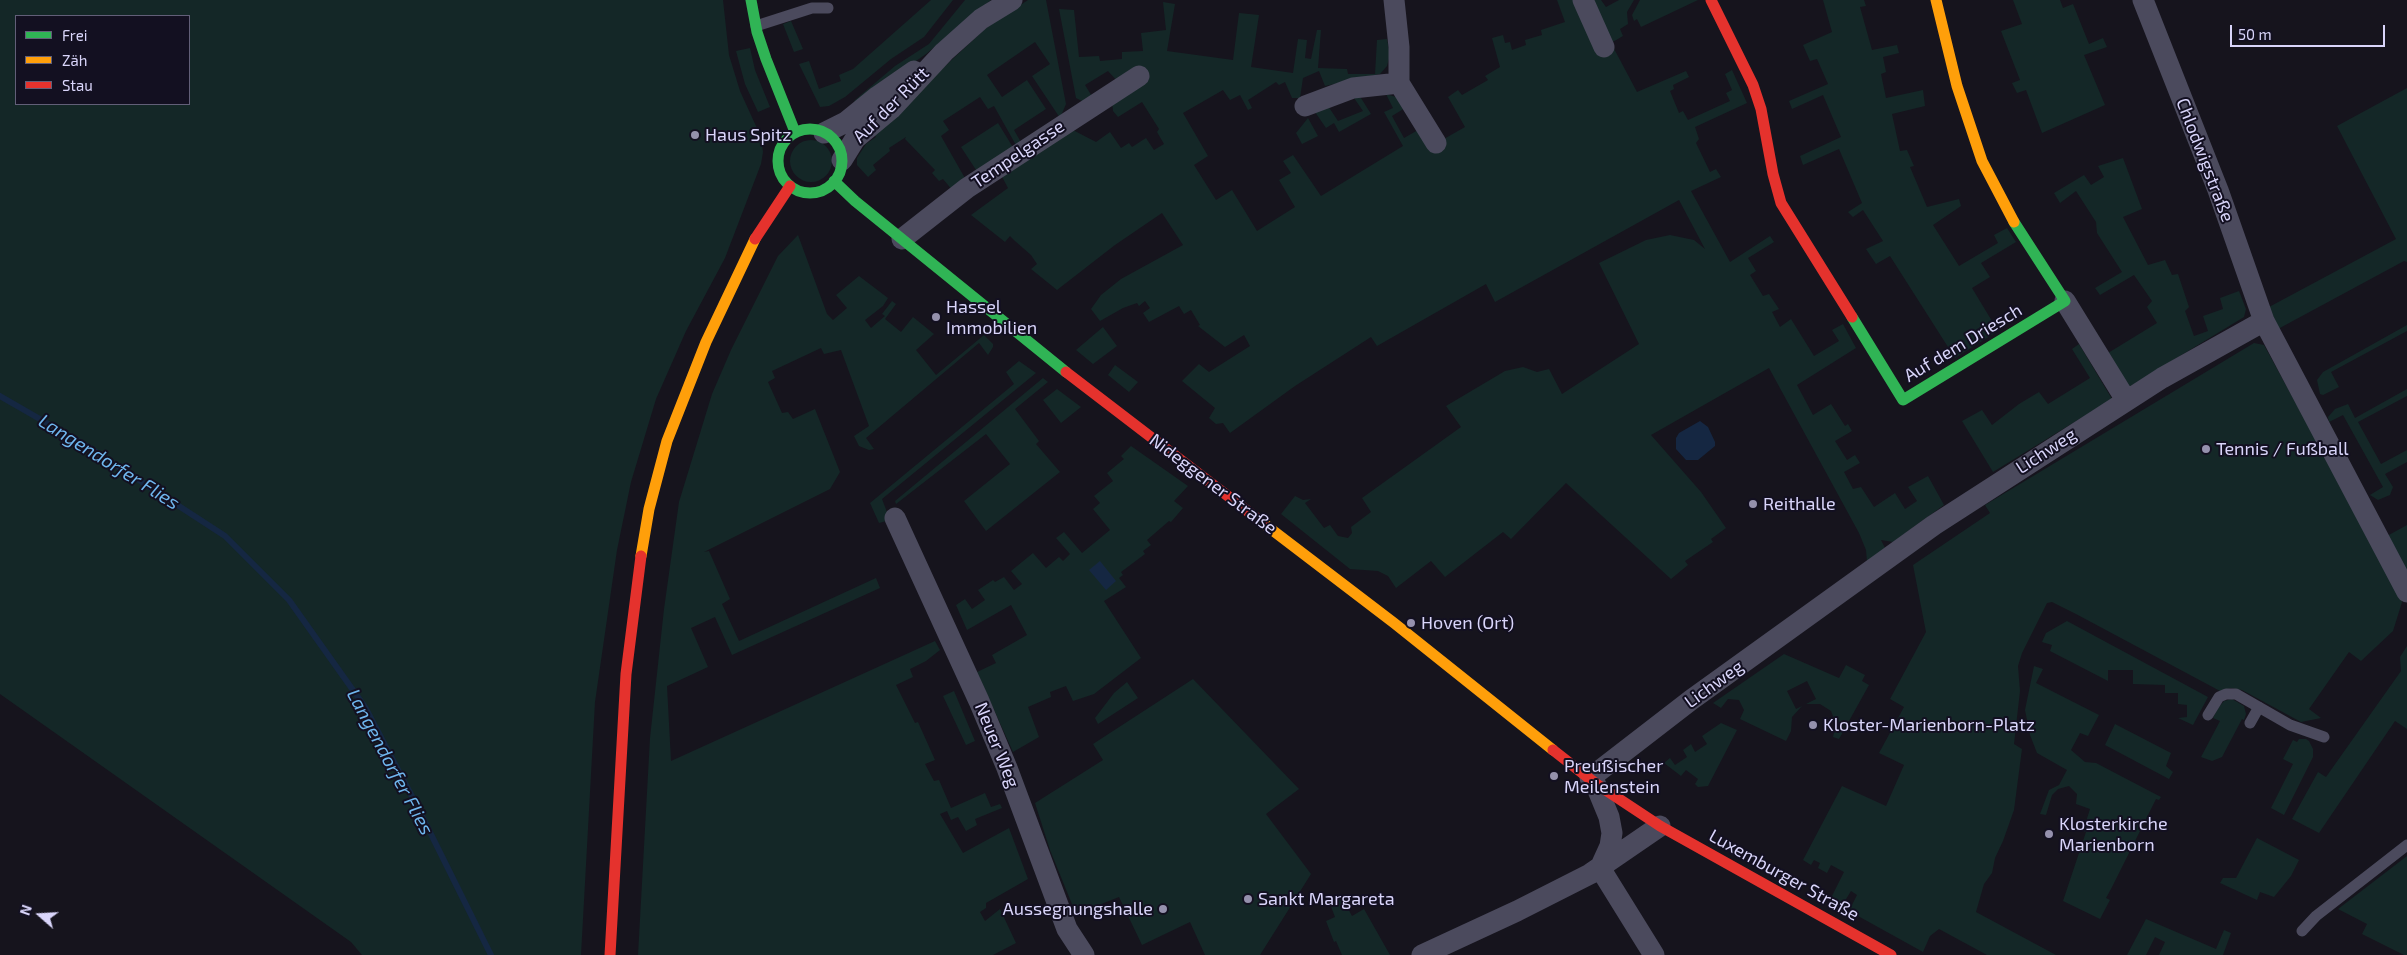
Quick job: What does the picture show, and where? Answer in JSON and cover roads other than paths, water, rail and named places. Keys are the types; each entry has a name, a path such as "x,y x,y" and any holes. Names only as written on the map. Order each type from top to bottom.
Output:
{"street":[{"path":"751,0 756,26 766,59 796,132"},
{"name":"Auf der Rütt","path":"842,160 856,139 891,109 944,52 981,19 1012,0"},
{"path":"1394,0 1399,47 1399,83 1436,143"},
{"path":"1583,0 1604,47"},
{"name":"Auf dem Driesch","path":"1711,0 1752,85 1761,109 1773,174 1781,203 1903,400 2065,301"},
{"path":"1936,0 1959,95 1982,160 2005,206 2126,400"},
{"name":"Chlodwigstraße","path":"2143,0 2218,190 2264,321"},
{"name":"Auf der Rütt","path":"824,132 846,122 878,96 944,52"},
{"name":"Tempelgasse","path":"902,240 967,188 1139,76"},
{"path":"1305,106 1353,88 1399,83"},
{"path":"807,129 824,132 840,149 842,160 834,181 822,191 813,193 790,186 780,171 778,159 782,146 796,132 807,129"},
{"name":"Nideggener Straße","path":"834,181 855,201 1047,358 1362,599 1593,781 1660,826"},
{"path":"610,955 626,674 640,559 650,509 667,441 706,342 754,240 790,186"},
{"path":"2264,321 2407,592"},
{"name":"Lichweg","path":"1593,781 1691,700 1934,524 2126,400 2170,373 2264,321"},
{"name":"Neuer Weg","path":"895,518 993,734 1067,929 1084,955"},
{"name":"Nideggener Straße","path":"1593,781 1609,817 1612,833 1610,846 1600,868"},
{"path":"1422,955 1517,911 1600,868 1660,826"},
{"name":"Luxemburger Straße","path":"1660,826 1891,955"},
{"path":"1600,868 1654,955"}],"lane":[{"path":"756,26 812,8 828,8"},
{"path":"2208,715 2217,700 2226,694 2236,694 2290,726 2324,737"},
{"path":"2250,723 2259,707"},
{"path":"2302,931 2316,916 2407,845"}],"water":[{"path":"1700,421 1708,427 1715,446 1698,460 1686,460 1676,449 1676,438 1679,433"},
{"path":"1100,561 1116,581 1106,590 1089,570"}],"waterway":[{"name":"Langendorfer Flies","path":"0,396 85,445 225,536 289,600 365,707 417,806 491,955"}],"place":[{"name":"Haus Spitz","path":"695,135"},
{"name":"Hassel Immobilien","path":"936,317"},
{"name":"Tennis / Fußball","path":"2206,449"},
{"name":"Reithalle","path":"1753,504"},
{"name":"Hoven (Ort)","path":"1411,623"},
{"name":"Kloster-Marienborn-Platz","path":"1813,725"},
{"name":"Preußischer Meilenstein","path":"1554,776"},
{"name":"Klosterkirche Marienborn","path":"2049,834"},
{"name":"Sankt Margareta","path":"1248,899"},
{"name":"Aussegnungshalle","path":"1163,909"}]}
